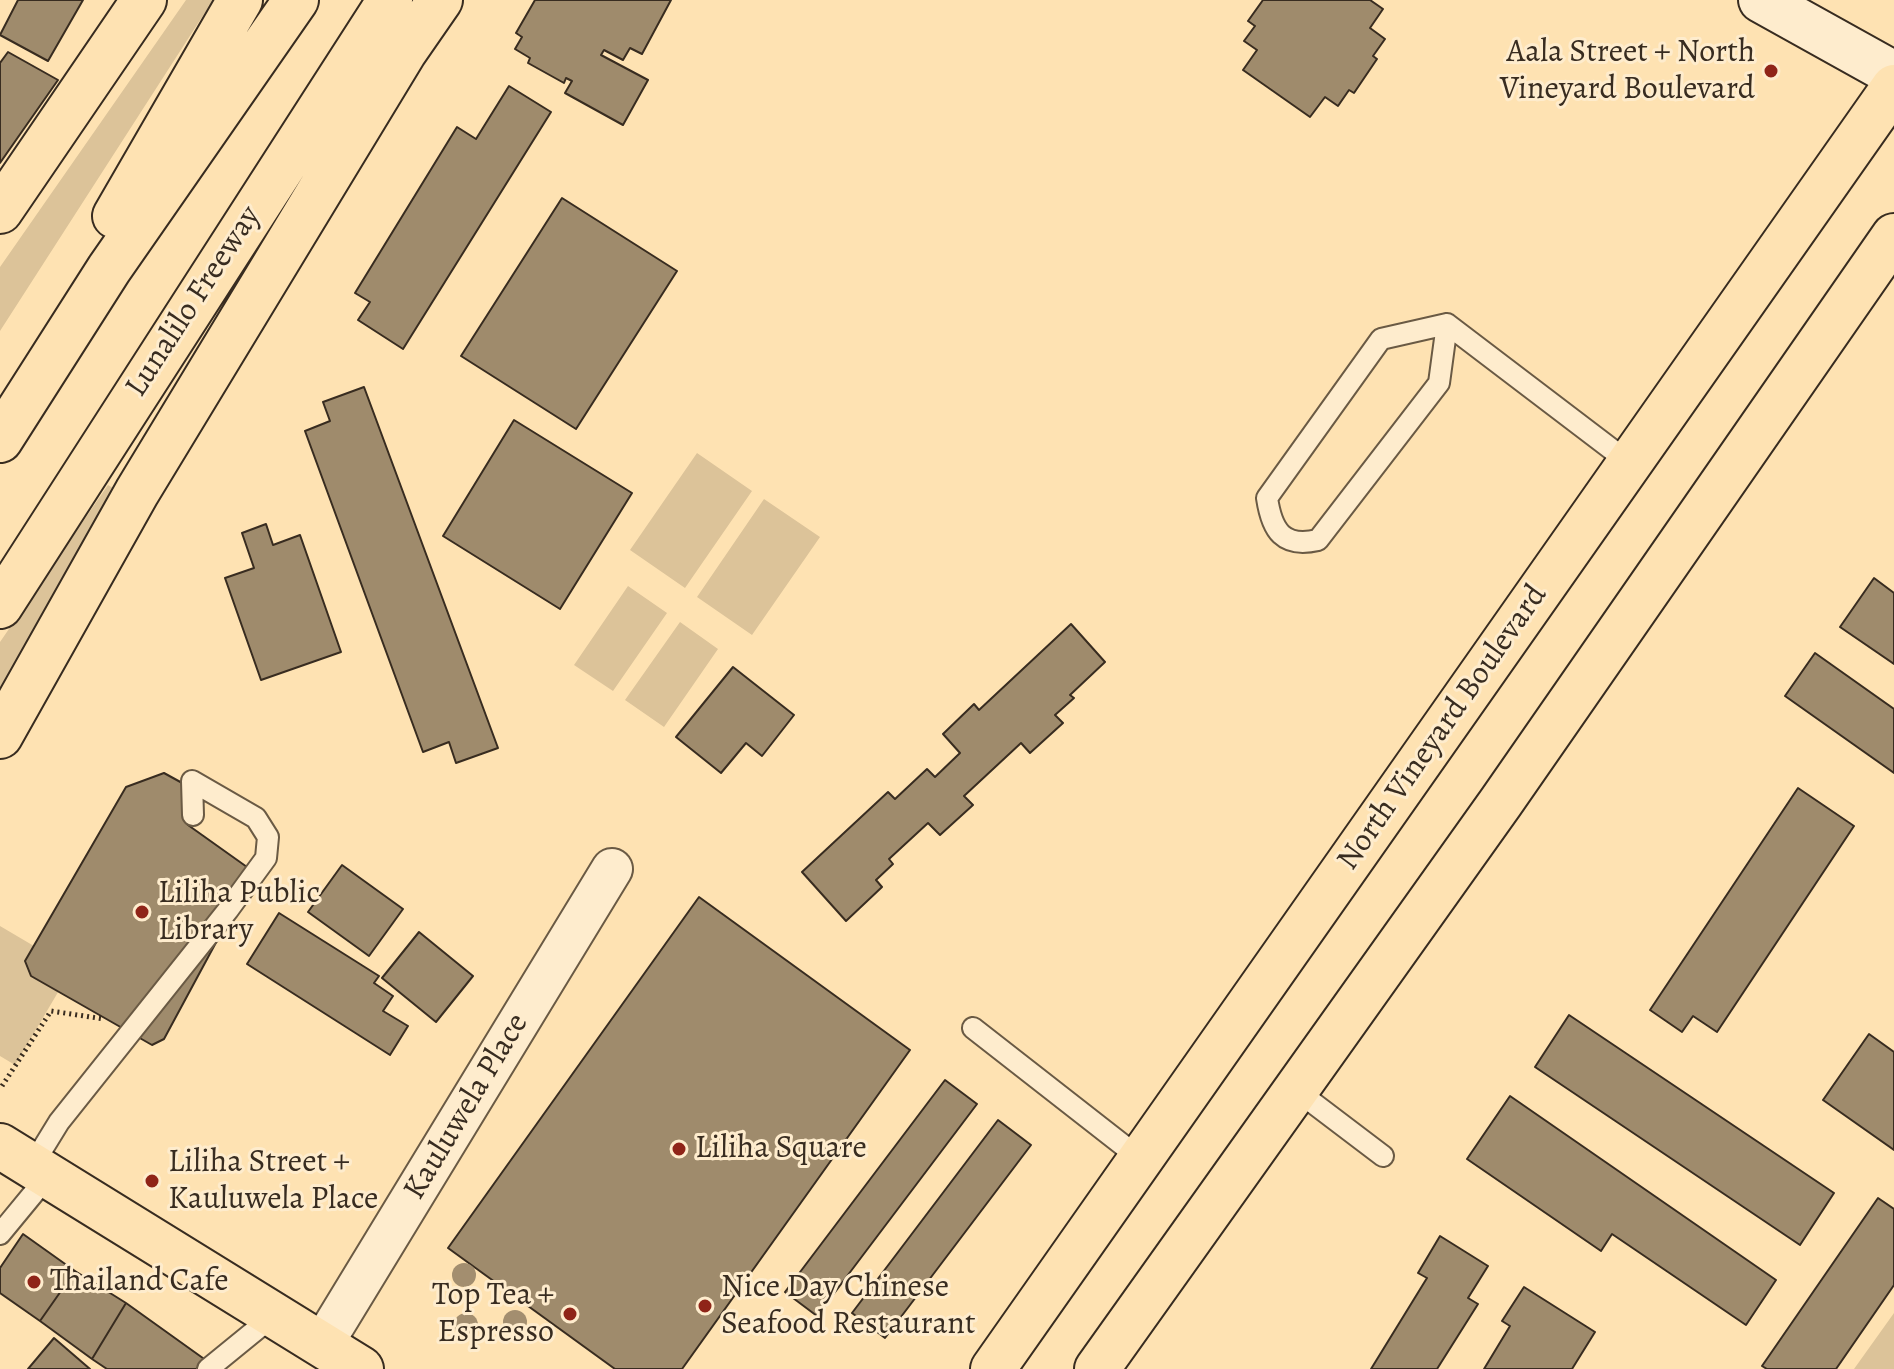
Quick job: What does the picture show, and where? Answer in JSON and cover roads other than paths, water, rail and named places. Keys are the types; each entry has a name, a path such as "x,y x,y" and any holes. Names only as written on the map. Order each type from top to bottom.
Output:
{"main road":[{"path":"0,211 144,0"},
{"path":"0,415 240,0"},
{"path":"0,440 109,269 296,0"},
{"name":"Lunalilo Freeway","path":"0,606 390,0"},
{"path":"0,736 137,492 404,52 440,0"},
{"name":"North Vineyard Boulevard","path":"993,1369 1894,87"},
{"path":"1097,1369 1894,236"},
{"path":"27,1163 361,1369"}],"street":[{"path":"1761,0 1894,74"},
{"name":"Kauluwela Place","path":"322,1345 612,869"}],"lane":[{"path":"1447,324 1631,464"},
{"path":"1447,324 1439,383 1421,408 1318,540 1299,545 1282,537 1271,519 1267,498 1381,339 1447,324"},
{"path":"0,1234 27,1163 266,858 268,837 256,818 192,781 193,815"},
{"path":"973,1028 1142,1160"},
{"path":"1296,1090 1383,1156"},
{"path":"208,1369 273,1316"}],"place":[{"name":"Aala Street + North Vineyard Boulevard","path":"1771,71"},
{"name":"Liliha Public Library","path":"142,912"},
{"name":"Liliha Square","path":"679,1149"},
{"name":"Liliha Street + Kauluwela Place","path":"152,1181"},
{"name":"Thailand Cafe","path":"34,1282"},
{"name":"Nice Day Chinese Seafood Restaurant","path":"705,1306"},
{"name":"Top Tea + Espresso","path":"570,1314"}]}
